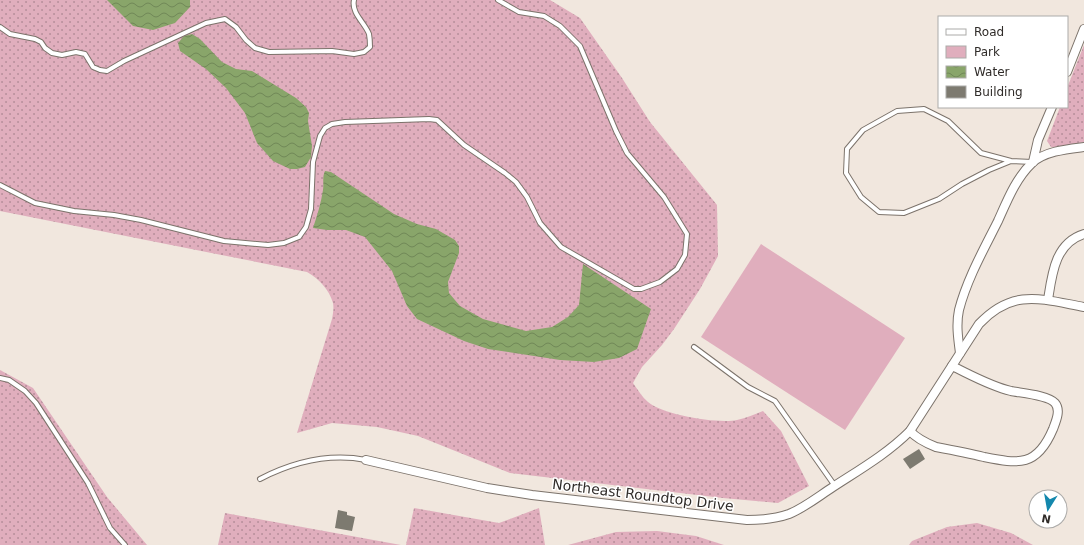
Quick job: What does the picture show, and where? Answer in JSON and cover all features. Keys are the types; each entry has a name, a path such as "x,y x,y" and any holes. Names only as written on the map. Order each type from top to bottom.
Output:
{"street":[{"path":"1068,69 1084,28"},
{"path":"960,353 957,325 959,310 964,295 975,267 1014,189 1033,162 1038,140 1052,108"},
{"path":"1033,162 1055,152 1084,147"},
{"path":"1048,300 1054,266 1058,256 1069,242 1084,234"},
{"name":"Northeast Roundtop Drive","path":"366,460 456,482 502,491 747,520 767,519 789,514 801,508 886,452 910,431 979,324 988,314 1000,306 1018,299 1031,298 1084,307"},
{"path":"910,431 916,437 936,447 1006,461 1024,461 1032,457 1044,447 1057,420 1058,409 1055,403 1050,400 1009,390 984,381 952,366"}],"lane":[{"path":"0,27 10,34 35,39 41,42 45,48 52,53 62,55 76,52 85,54 93,67 107,71 124,61 206,23 225,19 236,27 246,40 255,48 269,52 332,51 354,54 364,52 370,47 368,33 359,20 354,0"},
{"path":"0,185 35,203 74,211 114,215 141,220 224,241 268,245 284,243 299,237 306,227 311,209 313,162 319,140 325,128 332,124 344,122 437,120 464,145 516,182 527,196 540,223 560,247 634,289 640,289 660,282 677,269 685,256 686,234 664,197 628,153 616,131 580,46 560,26 544,16 519,12 498,0"},
{"path":"1011,161 989,170 962,184 939,199 904,213 879,212 860,197 846,172 847,149 863,130 897,111 924,109 948,121 981,153 1011,161 1033,162"},
{"path":"694,347 748,387 775,401 835,486"},
{"path":"0,378 9,380 25,391 36,403 88,483 110,528 125,545"},
{"name":"Northeast Roundtop Drive","path":"260,479 297,463 319,459 352,458 366,460"}],"green space":[{"path":"0,0 550,0 580,18 622,78 650,122 717,205 718,256 700,289 674,329 642,367 633,383 646,400 655,407 691,417 728,421 737,420 763,411 781,431 809,486 778,503 723,498 510,473 418,436 377,427 332,423 297,433 333,313 333,303 329,293 316,278 307,272 0,211"},
{"path":"1084,45 1084,142 1060,147 1051,147 1047,141 1060,108 1068,108 1068,85"},
{"path":"761,244 905,338 845,430 701,337"},
{"path":"0,370 33,388 107,497 147,545 0,545"},
{"path":"414,508 499,523 539,508 545,545 406,545"},
{"path":"225,513 401,545 218,545"},
{"path":"977,523 1011,533 1033,545 909,545 912,541 947,527"},
{"path":"657,531 696,536 724,545 568,545 616,532"}],"water":[{"path":"107,0 190,0 190,7 175,23 153,30 133,26"},
{"path":"192,34 200,39 222,62 236,69 252,71 296,98 306,107 309,113 308,121 312,146 311,157 305,167 290,169 273,161 257,143 245,113 226,88 206,69 180,51 178,43 184,36"},
{"path":"325,171 331,172 394,214 417,224 436,229 455,240 459,246 459,253 448,282 449,293 460,306 483,319 526,331 552,327 568,317 579,305 583,264 651,309 637,349 619,358 594,362 560,360 488,349 464,341 417,319 407,306 392,271 365,237 346,230 313,228 321,200"}],"building":[{"path":"919,449 925,459 910,469 903,459"},
{"path":"338,510 347,512 347,515 355,517 352,531 335,528"}]}
